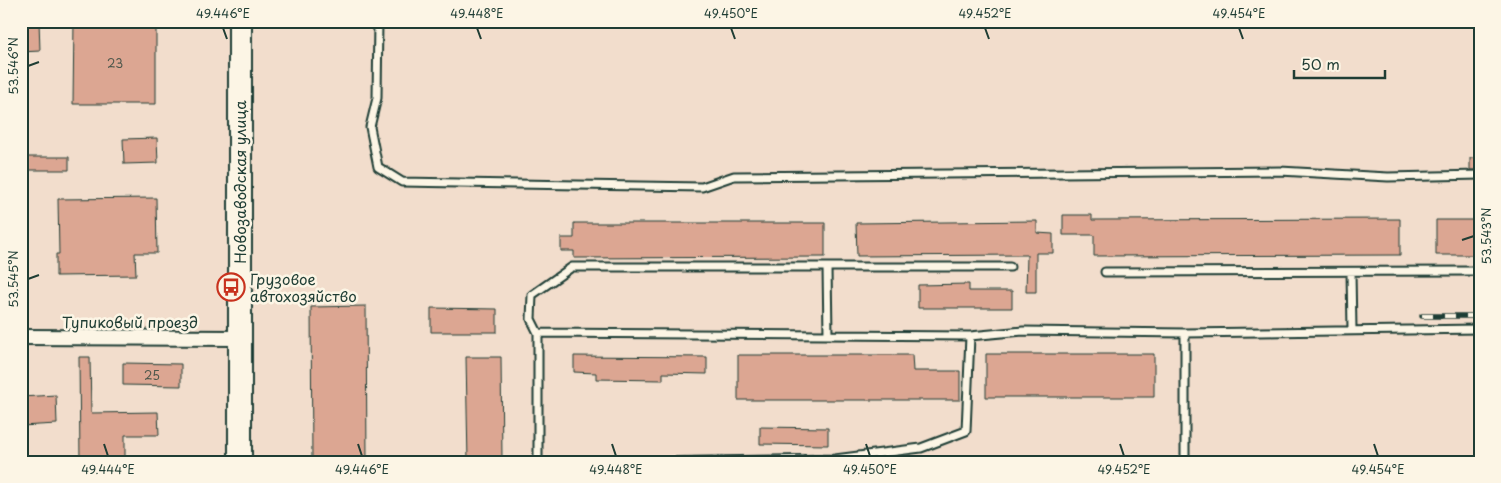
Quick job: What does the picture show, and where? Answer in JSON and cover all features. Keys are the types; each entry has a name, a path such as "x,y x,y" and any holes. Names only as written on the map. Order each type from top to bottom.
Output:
{"main road":[{"name":"Новозаводская улица","path":"240,21 238,338 240,462"}],"street":[{"name":"Тупиковый проезд","path":"21,337 238,338"}],"lane":[{"path":"378,21 377,98 370,126 378,167 402,182 702,187 734,176 1280,171 1388,177 1480,174"},
{"path":"538,462 538,333 531,319 532,295 572,267 1010,267"},
{"path":"827,268 828,335"},
{"path":"1104,272 1480,271"},
{"path":"1351,272 1352,330"},
{"path":"538,333 970,336 1022,332 1185,333 1480,329"},
{"path":"1184,462 1185,333"},
{"path":"646,462 834,459 921,448 966,431 970,336"}],"shaded area":[{"path":"21,21 236,21 234,336 21,334"},
{"path":"243,21 1480,21 1480,462 245,462"},
{"path":"21,340 235,340 236,462 21,462"}],"building":[{"path":"21,21 39,21 40,51 21,52"},
{"path":"74,21 156,21 156,104 73,104"},
{"path":"157,138 158,163 124,164 123,139"},
{"path":"21,157 69,157 69,170 21,170"},
{"path":"1470,158 1480,158 1480,170 1470,170"},
{"path":"156,198 157,253 135,253 136,275 56,276 56,254 59,254 58,199"},
{"path":"1063,215 1092,215 1092,220 1400,219 1400,255 1094,256 1094,235 1063,235"},
{"path":"1436,220 1480,220 1480,255 1436,255"},
{"path":"1037,221 1037,233 1053,234 1053,253 1036,253 1036,292 1026,292 1027,255 857,256 856,223"},
{"path":"574,223 825,223 825,257 574,258 574,251 561,251 561,238 574,238"},
{"path":"969,284 969,291 1012,291 1012,308 918,308 918,285"},
{"path":"366,306 367,462 312,462 311,307"},
{"path":"431,308 497,309 497,332 431,332"},
{"path":"986,354 1154,354 1154,397 986,397"},
{"path":"738,355 912,355 913,371 960,371 960,400 738,400"},
{"path":"574,356 707,357 707,374 663,373 663,380 596,379 596,373 574,372"},
{"path":"79,357 90,357 91,413 158,412 159,435 125,435 125,462 80,462"},
{"path":"466,357 501,357 502,462 468,462"},
{"path":"123,363 181,364 181,386 123,385"},
{"path":"56,395 57,424 21,426 21,397"},
{"path":"760,427 828,428 828,445 760,444"}],"railway":[{"path":"1422,316 1480,316"}],"place":[{"name":"Грузовое автохозяйство","path":"231,287"}]}
